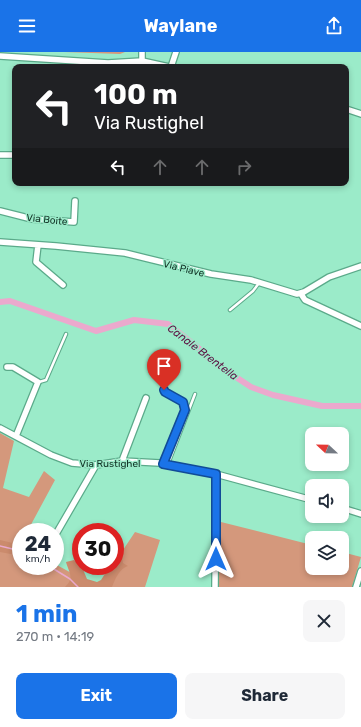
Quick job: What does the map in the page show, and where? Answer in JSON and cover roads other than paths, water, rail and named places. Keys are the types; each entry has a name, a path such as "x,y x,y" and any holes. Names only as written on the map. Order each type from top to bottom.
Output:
{"street":[{"path":"142,52 142,61"},
{"path":"171,64 176,52"},
{"path":"0,56 26,55 108,63 142,61 156,64"},
{"path":"349,110 361,114"},
{"path":"0,155 12,155"},
{"name":"Via Boite","path":"0,211 32,219 74,222 75,201"},
{"name":"Via Piave","path":"0,242 125,253 211,274 259,282 293,294 301,294"},
{"path":"38,245 36,262 63,285"},
{"path":"361,266 329,277 301,294 305,300 361,326"},
{"path":"7,367 13,367 38,382 16,436"},
{"path":"122,461 146,398"},
{"name":"Via Rustighel","path":"0,428 51,455 72,463 96,465 122,461 166,464 216,474 305,498"},
{"path":"62,523 96,465"},
{"path":"215,587 216,474"},
{"path":"349,510 361,514"},
{"path":"356,587 361,571"}],"lane":[{"path":"230,310 253,291 259,282"},
{"path":"38,382 46,380 66,334"},
{"path":"164,390 183,402 185,410 166,464"},
{"path":"166,464 195,394"}],"waterway":[{"name":"Canale Brentella","path":"0,302 10,301 96,331 134,320 168,324 201,350 210,360 251,387 273,395 322,406 361,406"},
{"path":"0,546 12,549"},
{"path":"64,575 78,587"}]}
